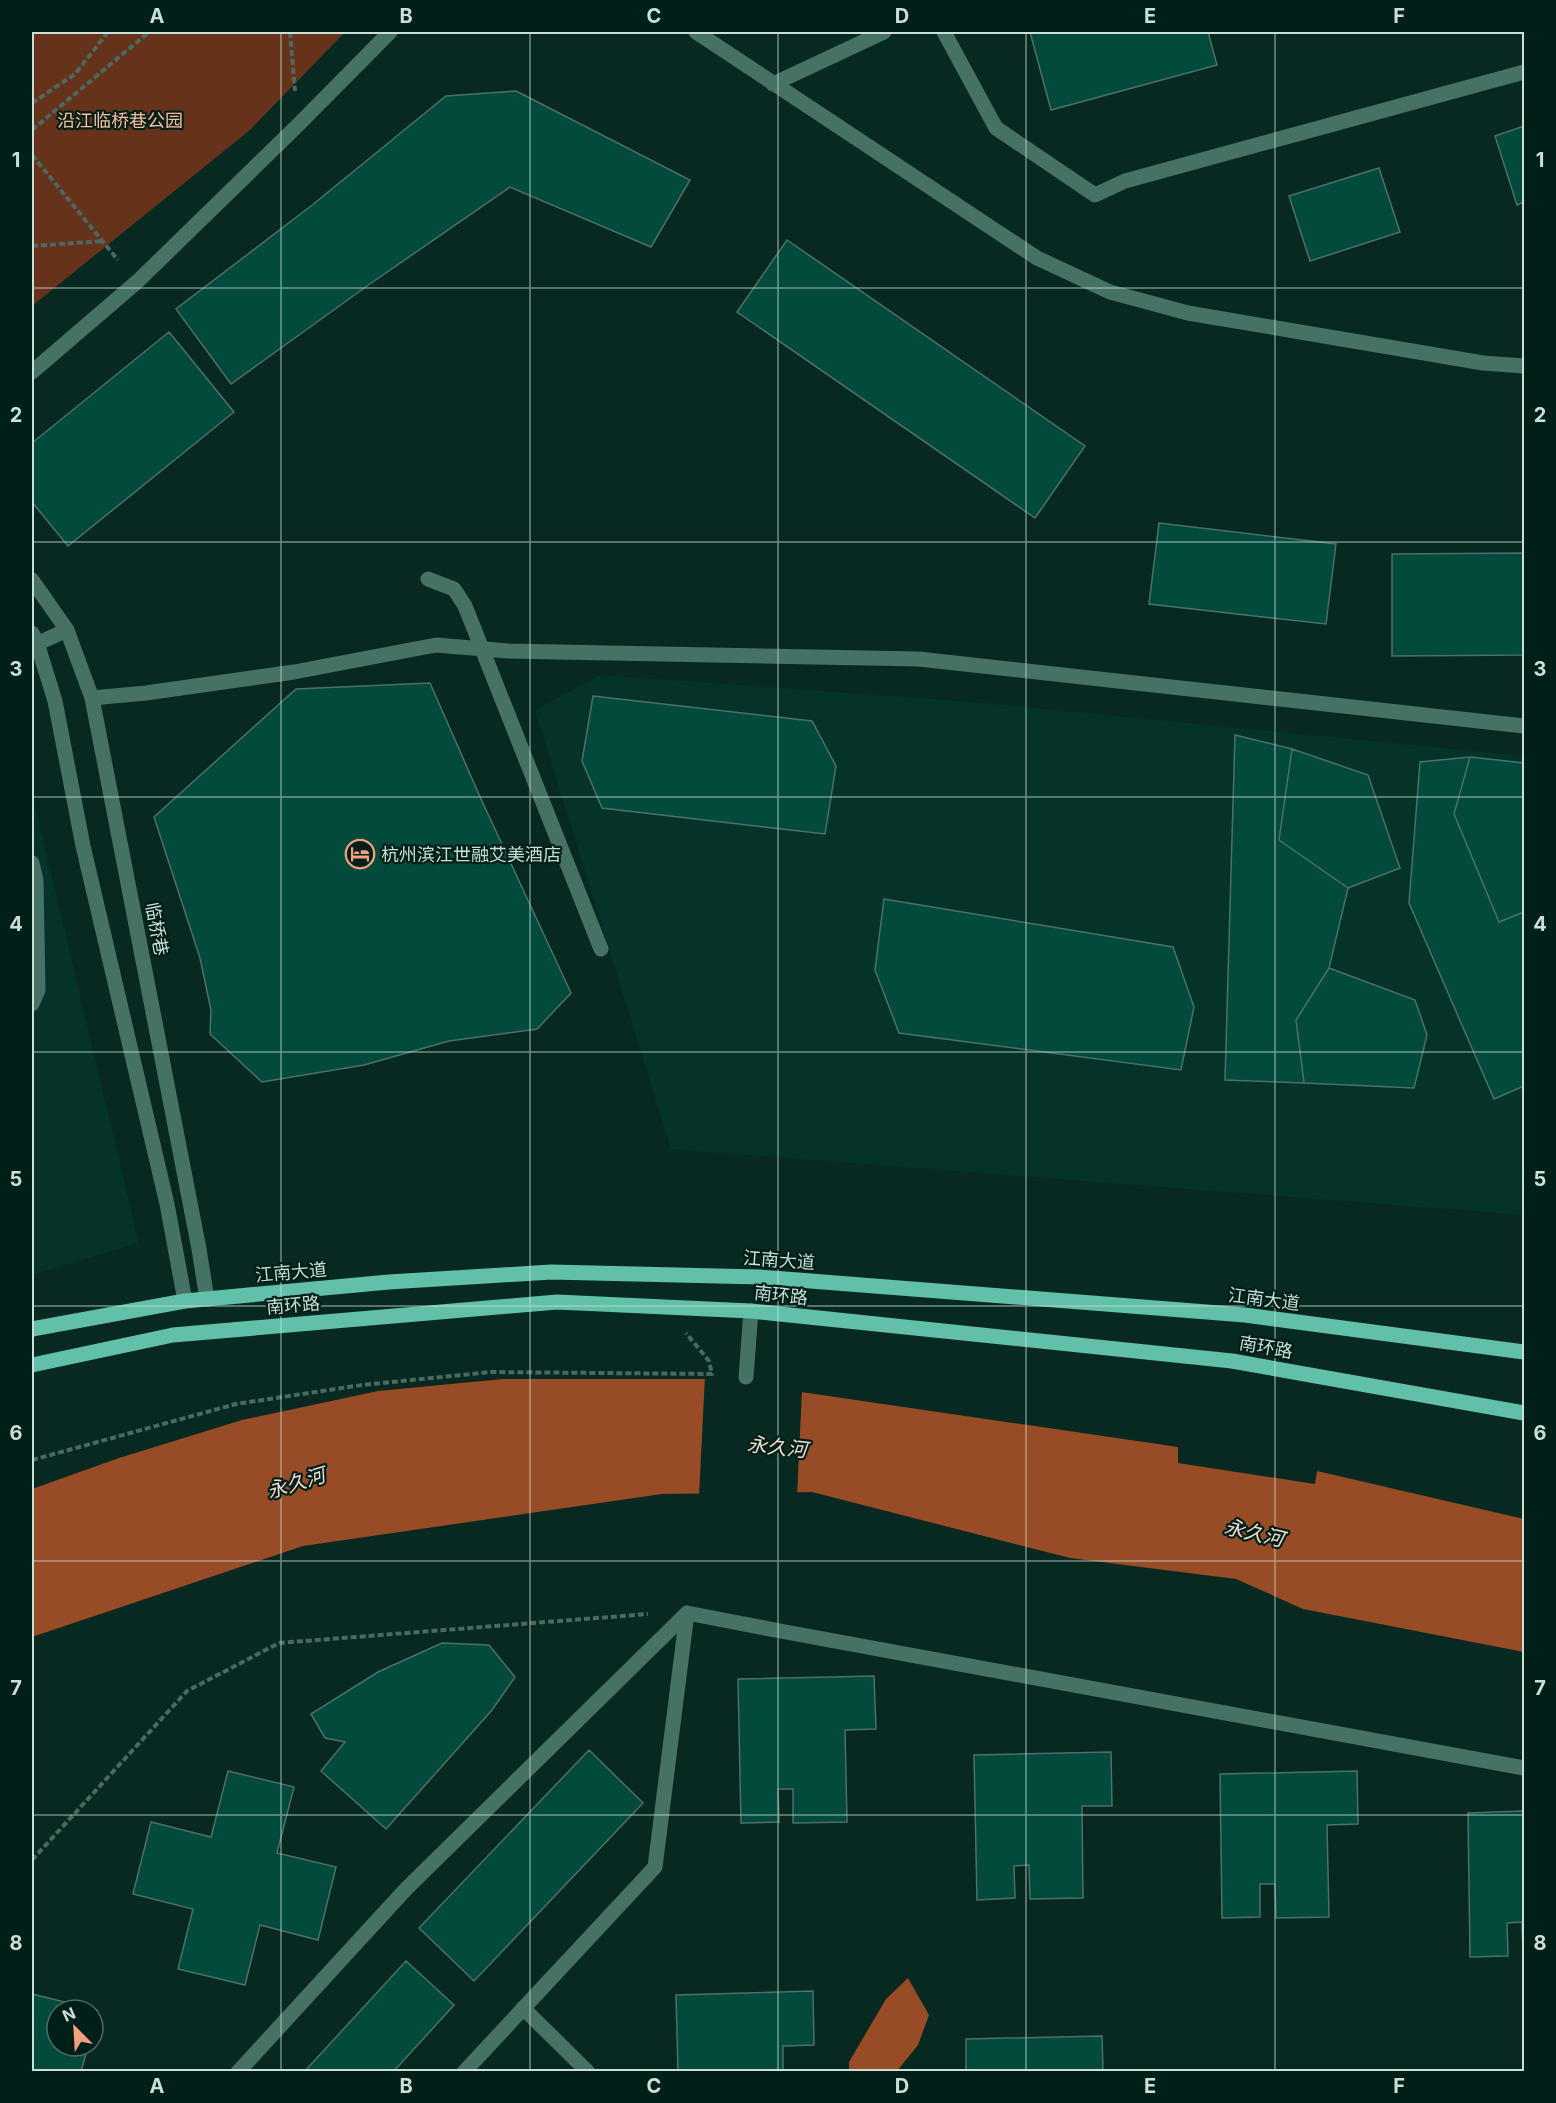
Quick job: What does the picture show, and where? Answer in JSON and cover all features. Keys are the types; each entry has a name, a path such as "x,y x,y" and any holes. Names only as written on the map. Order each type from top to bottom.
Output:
{"main road":[{"name":"江南大道","path":"32,1329 185,1301 389,1282 551,1272 760,1277 1245,1315 1524,1352"},
{"name":"南环路","path":"32,1365 173,1335 557,1302 752,1311 1232,1361 1524,1413"}],"street":[{"path":"32,372 138,281 390,32"},
{"path":"696,32 1037,258 1110,292 1188,313 1484,363 1524,366"},
{"path":"773,84 884,32"},
{"path":"944,32 996,128 1095,195 1125,181 1524,72"},
{"path":"428,579 454,589 465,606 602,949"},
{"name":"临桥巷","path":"32,580 67,630 92,698 195,1225 207,1299"},
{"path":"67,630 33,640 56,701 83,846 167,1204 185,1301"},
{"path":"92,698 146,693 294,672 436,645 482,650 919,659 1524,726"},
{"path":"32,863 36,880 38,990 32,1004"},
{"path":"746,1377 752,1311"},
{"path":"687,1612 1524,1768"},
{"path":"464,2072 655,1867 687,1612"},
{"path":"238,2072 406,1889 687,1612"},
{"path":"523,2008 588,2072"}],"path":[{"path":"32,103 75,74 108,32"},
{"path":"32,130 149,32"},
{"path":"290,32 295,96"},
{"path":"32,154 118,260"},
{"path":"32,246 103,241"},
{"path":"32,1460 236,1404 362,1385 491,1372 712,1374 710,1361 682,1329"},
{"path":"32,1860 187,1691 279,1643 687,1612"}],"shaded area":[{"path":"600,675 973,702 1524,756 1524,1215 671,1149 535,710"},
{"path":"32,793 139,1243 32,1275"}],"green space":[{"name":"沿江临桥巷公园","path":"32,32 345,32 250,130 32,306"}],"water":[{"name":"永久河","path":"503,1379 712,1379 1178,1447 1178,1463 1315,1484 1317,1471 1524,1519 1524,1652 1303,1609 1236,1579 1070,1558 812,1492 662,1494 303,1546 32,1637 32,1489 119,1458 242,1420 378,1391"},
{"path":"908,1978 929,2015 918,2045 897,2071 849,2071 849,2062 886,1999"}],"pier":[{"path":"705,1376 802,1390 797,1496 699,1496"}],"building":[{"path":"1030,32 1208,32 1217,65 1051,110"},
{"path":"516,91 690,180 651,247 510,187 231,384 176,309 311,206 446,96"},
{"path":"1524,126 1524,202 1517,205 1495,136"},
{"path":"1379,168 1400,232 1310,261 1289,196"},
{"path":"787,240 1085,446 1035,518 737,312"},
{"path":"169,332 234,412 68,546 32,502 32,443"},
{"path":"1159,523 1336,544 1326,624 1149,604"},
{"path":"1524,553 1524,655 1392,656 1392,554"},
{"path":"430,683 571,993 537,1029 449,1041 364,1065 262,1082 210,1034 211,1010 200,958 154,817 296,689"},
{"path":"593,696 812,721 836,766 825,834 602,808 582,761"},
{"path":"1235,735 1292,749 1368,775 1400,868 1348,888 1329,968 1296,1020 1304,1083 1225,1080"},
{"path":"1292,749 1368,775 1400,868 1348,888 1279,840"},
{"path":"1470,757 1524,763 1524,912 1499,922 1454,814"},
{"path":"1470,757 1524,763 1524,1086 1494,1099 1409,903 1420,762"},
{"path":"884,899 1173,947 1194,1007 1181,1070 899,1033 875,970"},
{"path":"1329,968 1415,1000 1427,1035 1414,1088 1304,1083 1296,1020"},
{"path":"442,1643 489,1645 515,1677 492,1710 386,1829 321,1771 345,1742 325,1738 311,1714 378,1672"},
{"path":"874,1676 876,1729 845,1730 847,1822 793,1823 793,1789 778,1789 779,1822 741,1823 738,1679"},
{"path":"589,1750 643,1803 474,1981 419,1928"},
{"path":"1111,1752 1112,1806 1082,1806 1083,1898 1030,1899 1029,1865 1014,1866 1015,1898 977,1900 974,1755"},
{"path":"228,1771 294,1787 277,1853 336,1867 318,1940 260,1925 245,1985 178,1969 193,1909 133,1894 151,1822 211,1837"},
{"path":"1357,1771 1358,1824 1327,1825 1329,1917 1276,1918 1275,1884 1260,1884 1260,1917 1222,1918 1220,1774"},
{"path":"1524,1811 1524,1957 1522,1922 1507,1923 1508,1956 1470,1957 1468,1813"},
{"path":"406,1961 454,2005 393,2072 304,2072"},
{"path":"813,1991 814,2045 783,2046 783,2072 678,2072 676,1995"},
{"path":"32,1994 48,1998 45,1998 45,2058 85,2058 81,2072 32,2072"},
{"path":"1102,2036 1103,2072 966,2072 966,2039"}],"place":[{"name":"杭州滨江世融艾美酒店","path":"360,854"}]}
